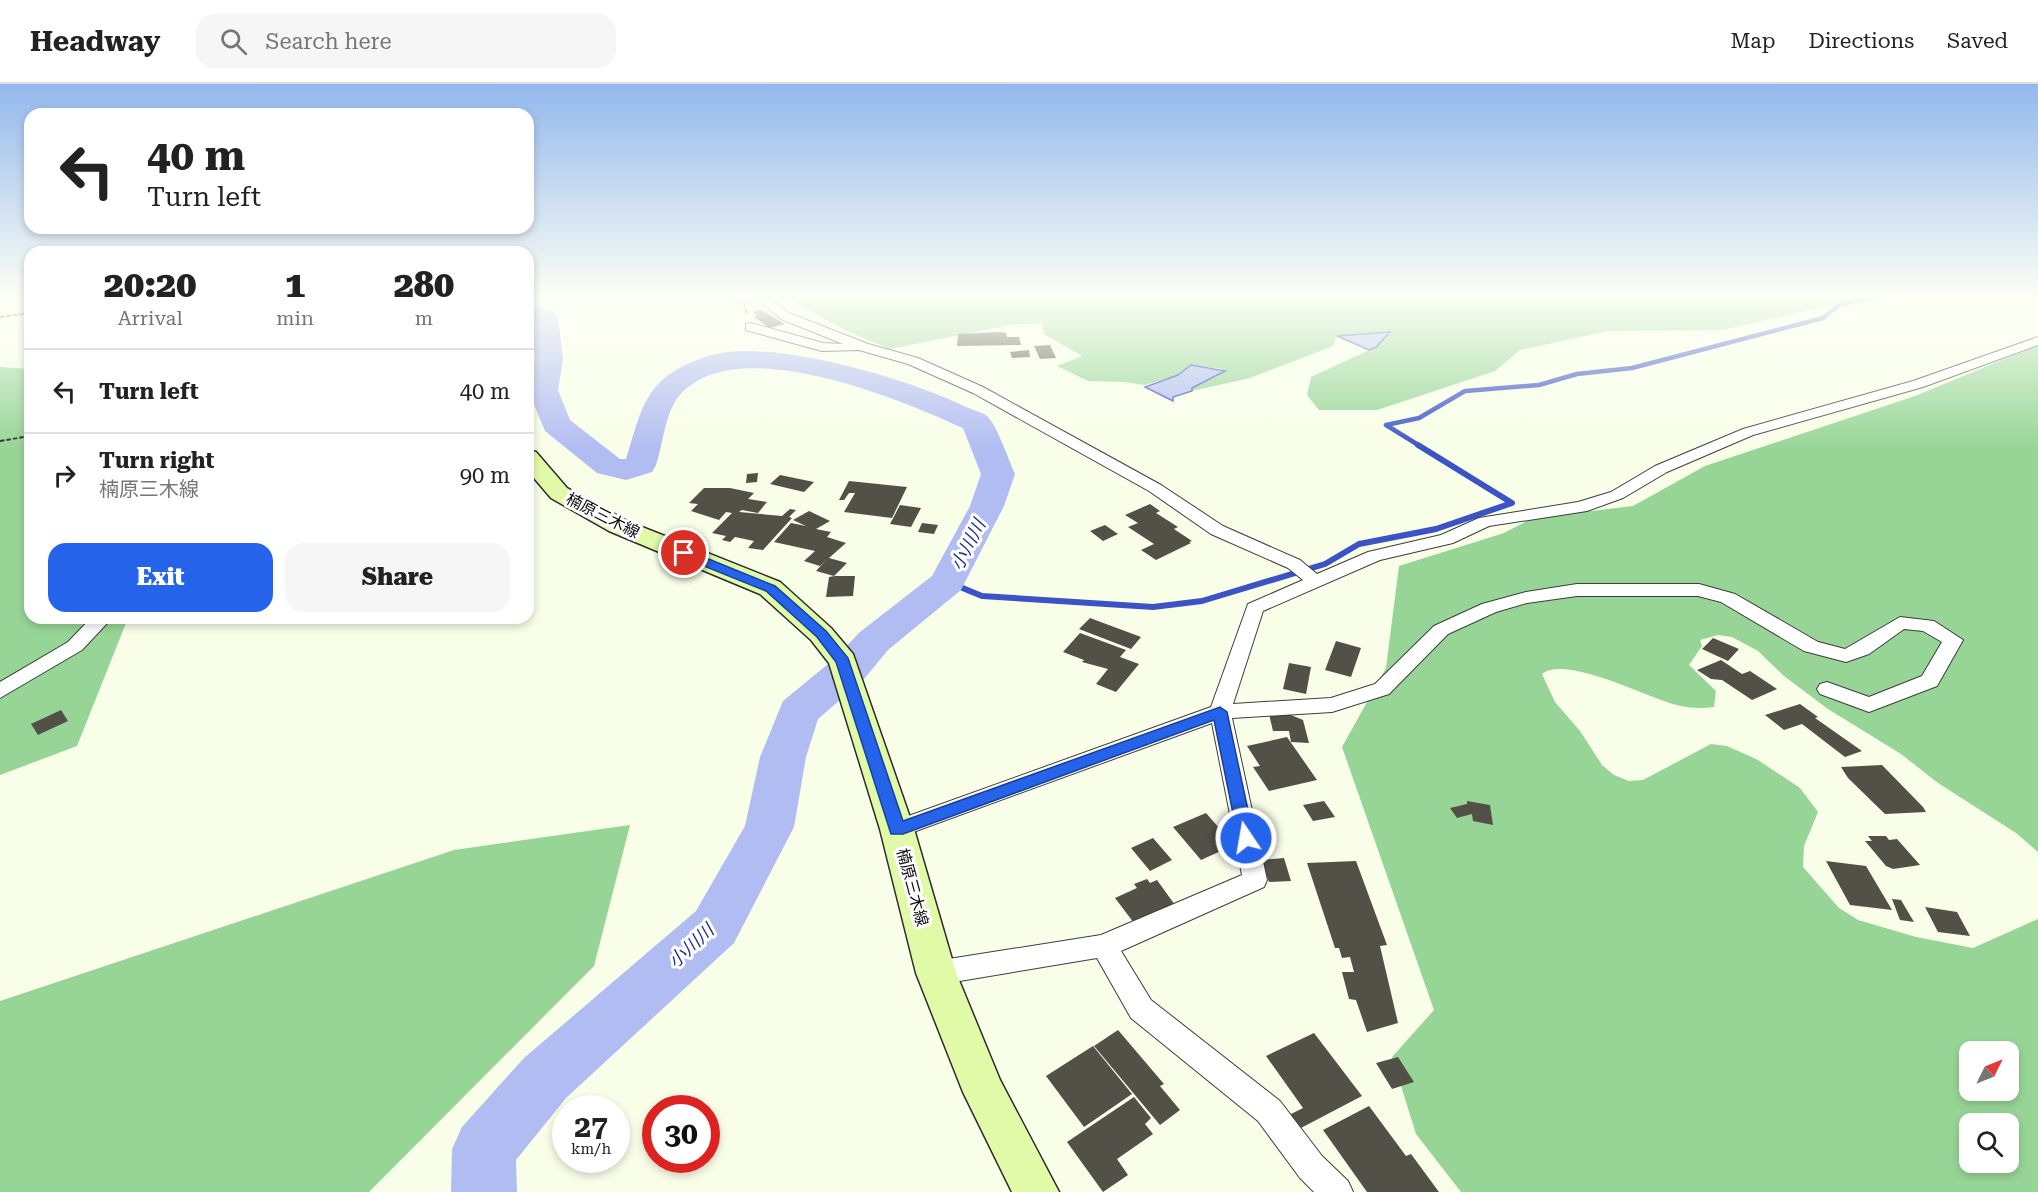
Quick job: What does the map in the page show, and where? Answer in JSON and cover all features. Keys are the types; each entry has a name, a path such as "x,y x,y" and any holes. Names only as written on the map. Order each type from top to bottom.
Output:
{"main road":[{"name":"楠原三木線","path":"534,464 559,493 618,526 771,588 821,634 843,661 897,829 936,973 984,1092 1036,1192"}],"street":[{"path":"821,347 863,347 914,361 978,390 1155,488 1217,530 1294,564 1316,582"},
{"path":"936,973 1104,946 1255,880 1220,712 1256,608 1374,556 1447,539 1485,522 1581,507 1617,495 1661,469 1748,432 1918,384 2022,347"},
{"path":"897,829 1220,712 1332,705 1382,688 1441,630 1489,609 1526,598 1577,590 1650,588 1699,590 1728,598 1780,631 1811,647 1846,656 1863,650 1900,623 1927,625 1953,640 1930,681 1869,705 1827,689"},
{"path":"0,691 75,646 96,624"},
{"path":"1104,946 1141,1009 1269,1111 1311,1167 1337,1192"}],"path":[{"path":"0,441 24,437"}],"green space":[{"path":"1066,347 1331,347 1250,378 1192,391 1192,388 1219,375 1222,369 1191,365 1178,375 1145,385 1088,381 1057,366 1082,356"},
{"path":"1376,347 1535,347 1520,350 1495,371 1377,410 1319,410 1307,395 1311,377"},
{"path":"2038,347 2038,852 2016,833 1938,783 1901,754 1828,709 1784,676 1758,651 1732,637 1718,635 1700,640 1702,646 1689,665 1716,691 1714,707 1694,708 1678,705 1586,673 1553,670 1542,674 1555,702 1580,731 1602,765 1614,775 1629,781 1643,780 1711,744 1727,746 1758,760 1800,788 1818,812 1804,846 1803,867 1839,908 1858,920 1916,937 1973,948 2038,919 2038,1192 1461,1192 1416,1134 1392,1057 1434,1010 1342,747 1386,668 1399,566 1504,533 1533,518 1633,506 1705,466 1915,396"},
{"path":"0,367 24,369 24,624 126,624 77,746 0,775"},
{"path":"630,825 594,966 369,1192 0,1192 0,1001 454,850"}],"water":[{"path":"1361,347 1376,347 1369,350"},
{"path":"1191,365 1225,371 1192,388 1192,391 1173,397 1173,401 1145,387 1178,375"}],"building":[{"path":"1034,347 1051,347 1056,358 1040,359"},
{"path":"1029,350 1030,357 1012,358 1010,352"},
{"path":"758,473 757,482 746,483 747,474"},
{"path":"780,475 814,482 804,492 770,484"},
{"path":"849,481 907,487 892,518 844,512 855,493 849,493 844,500 839,500"},
{"path":"704,488 730,488 754,493 748,499 767,502 758,513 742,510 739,512 782,516 790,509 796,510 789,517 792,518 763,550 748,548 754,541 735,537 730,542 722,540 726,536 712,533 732,513 726,512 719,520 691,511 698,504 689,503"},
{"path":"1150,504 1160,511 1156,513 1178,527 1174,529 1192,541 1189,542 1191,543 1156,560 1141,550 1154,544 1128,527 1138,523 1125,515"},
{"path":"900,505 921,508 911,527 890,524"},
{"path":"809,511 830,521 816,529 831,532 827,537 846,543 829,558 847,563 834,576 816,571 827,559 820,566 804,561 815,551 774,542 791,523 806,526 793,520"},
{"path":"922,523 938,525 934,534 918,532"},
{"path":"1105,525 1118,534 1103,541 1090,531"},
{"path":"855,576 853,596 826,597 829,577"},
{"path":"1090,618 1141,637 1131,649 1079,629"},
{"path":"1080,633 1126,650 1120,657 1139,664 1116,692 1096,684 1108,669 1082,662 1084,660 1063,652"},
{"path":"1713,638 1739,649 1728,661 1702,649"},
{"path":"1336,641 1361,648 1351,677 1325,670"},
{"path":"1721,660 1742,674 1750,671 1777,689 1752,700 1722,680 1711,679 1697,670"},
{"path":"1289,663 1311,667 1306,694 1283,689"},
{"path":"1800,704 1818,717 1815,718 1862,751 1845,757 1802,724 1784,730 1765,715"},
{"path":"61,710 68,721 38,735 31,724"},
{"path":"1269,714 1291,715 1303,720 1309,743 1291,742 1289,731 1273,731"},
{"path":"1287,737 1317,780 1269,791 1253,767 1260,766 1247,746"},
{"path":"1882,765 1926,812 1885,814 1848,778 1841,767"},
{"path":"1324,801 1335,817 1313,821 1303,805"},
{"path":"1467,801 1490,805 1493,825 1473,821 1472,814 1457,818 1450,808 1467,804"},
{"path":"1206,813 1234,845 1201,860 1173,827"},
{"path":"1868,836 1886,836 1889,840 1897,839 1920,865 1893,869 1886,866 1865,841 1872,841"},
{"path":"1153,838 1172,860 1150,871 1131,848"},
{"path":"1284,858 1291,881 1269,882 1261,860"},
{"path":"1356,861 1387,945 1380,946 1398,1023 1367,1032 1356,1000 1349,999 1342,972 1354,972 1350,957 1342,958 1339,948 1335,948 1307,863"},
{"path":"1826,861 1866,866 1892,910 1850,905"},
{"path":"1147,879 1150,883 1157,880 1175,905 1134,923 1115,898 1137,888 1134,884"},
{"path":"1892,899 1901,900 1914,922 1900,920"},
{"path":"1925,907 1957,912 1970,936 1938,932"},
{"path":"1118,1030 1164,1084 1160,1086 1180,1110 1160,1125 1094,1046"},
{"path":"1314,1033 1362,1096 1299,1129 1289,1115 1303,1108 1266,1056"},
{"path":"1093,1046 1132,1094 1084,1127 1046,1076"},
{"path":"1398,1057 1414,1082 1392,1089 1376,1063"},
{"path":"1134,1097 1151,1118 1145,1124 1153,1134 1117,1159 1128,1175 1103,1192 1067,1142"},
{"path":"1369,1106 1406,1156 1411,1154 1439,1192 1367,1192 1323,1130"}],"waterway":[{"name":"小川川","path":"484,1192 484,1149 545,1078 715,927 769,827 783,757 798,712 849,669 874,641 948,582 987,506 998,474 976,423 936,404 904,391 854,377 795,365 744,360 710,365 678,381 666,393 658,408 640,465 626,470 609,466 556,424 543,390 549,359 548,347"},
{"path":"1420,446 1386,425 1419,418 1465,391 1539,385 1577,374 1632,368 1713,347"},
{"path":"948,582 982,596 1153,607 1202,601 1325,564 1359,544 1436,529 1512,503 1418,445"}],"route":[{"path":"684,553 771,588 821,634 843,661 897,829 930,819 1220,712 1246,838"}]}
